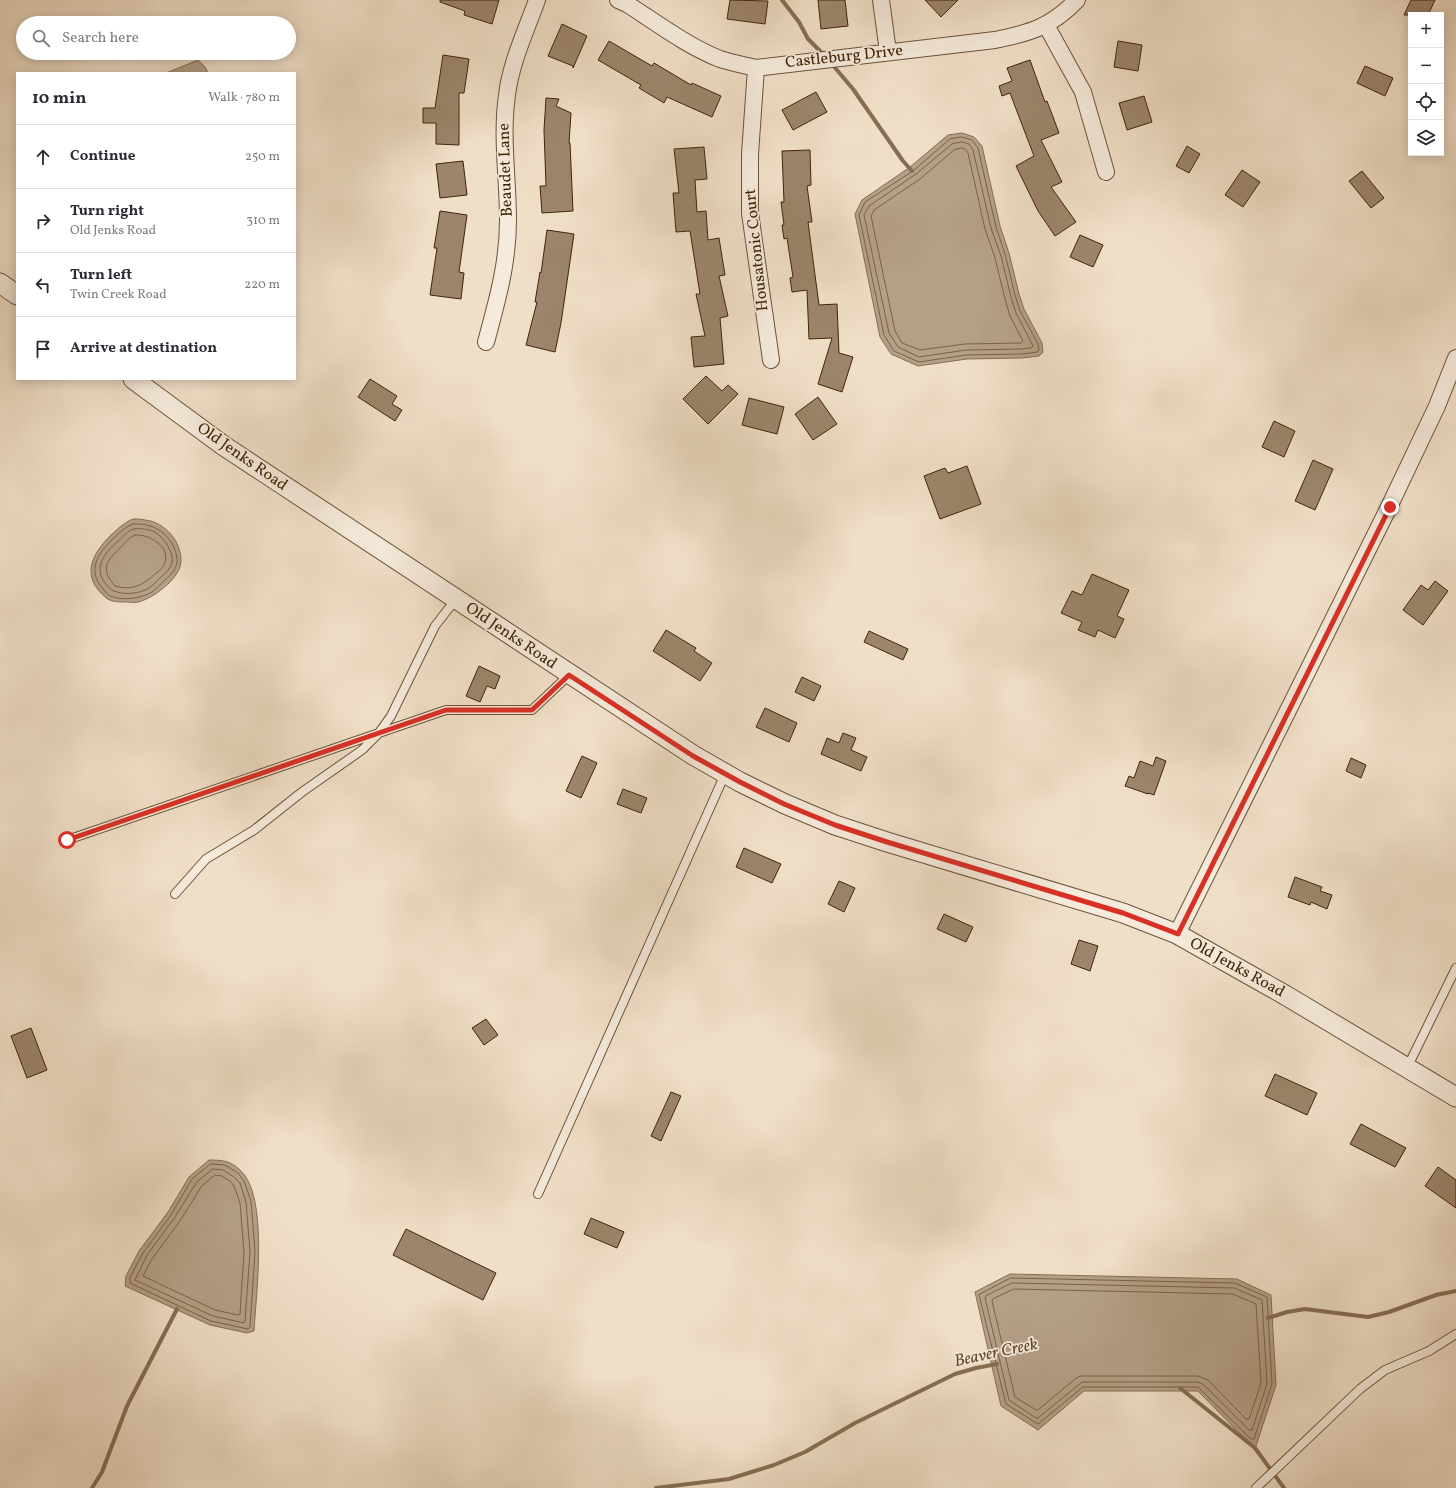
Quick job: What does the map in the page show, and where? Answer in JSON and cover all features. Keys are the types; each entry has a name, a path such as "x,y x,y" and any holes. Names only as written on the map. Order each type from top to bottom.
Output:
{"street":[{"name":"Beaudet Lane","path":"486,342 502,282 507,244 508,220 504,118 507,94 510,76 516,56 538,0"},
{"name":"Castleburg Drive","path":"618,0 627,4 707,54 727,61 756,68 995,40 1023,35 1046,25 1069,8 1076,0"},
{"path":"881,0 888,52"},
{"path":"1046,25 1083,92 1106,172"},
{"name":"Housatonic Court","path":"756,68 750,154 750,213 771,360"},
{"path":"0,283 16,294"},
{"path":"1178,934 1390,507 1437,406 1456,358"},
{"name":"Old Jenks Road","path":"133,380 231,450 569,675 693,756 725,774 784,804 835,825 1123,913 1178,934 1285,994 1456,1098"}],"lane":[{"path":"175,894 206,859 254,830 302,792 362,750 378,734 391,716 435,626 456,599"},
{"path":"67,840 446,710 532,710 569,675"},
{"path":"538,1194 725,774"},
{"path":"1407,1068 1456,968"},
{"path":"1256,1488 1360,1388 1385,1370 1429,1351 1456,1334"}],"water":[{"path":"198,60 208,72 168,72"},
{"path":"962,133 974,137 982,146 1000,226 1009,253 1019,294 1024,309 1042,343 1043,352 1039,356 1022,358 967,359 918,366 891,354 880,337 855,214 862,200 910,167 948,135"},
{"path":"133,519 142,519 152,522 159,525 171,534 179,547 181,562 176,575 171,581 150,597 138,602 112,601 105,597 93,581 91,573 94,558 98,550 111,535 126,522"},
{"path":"209,1160 226,1162 237,1167 249,1183 255,1201 258,1222 258,1271 254,1331 247,1333 210,1325 125,1286 126,1276 139,1251 168,1212 189,1177"},
{"path":"1010,1274 1237,1279 1271,1295 1276,1385 1255,1449 1198,1391 1084,1391 1038,1430 1001,1406 975,1292"}],"building":[{"path":"440,0 499,0 492,24 464,15 465,11 440,2"},
{"path":"730,0 768,1 765,24 727,19"},
{"path":"818,0 845,0 848,26 821,29"},
{"path":"925,0 958,0 941,17"},
{"path":"1411,0 1435,0 1429,12 1408,12 1408,15 1404,15"},
{"path":"562,24 587,36 573,68 573,66 548,56"},
{"path":"609,41 652,66 654,63 691,85 692,83 721,96 712,117 667,97 664,103 639,88 641,85 598,60"},
{"path":"1118,41 1142,45 1138,71 1114,67"},
{"path":"443,55 469,59 464,93 459,93 459,145 436,144 436,123 423,123 423,108 435,108"},
{"path":"1030,60 1045,102 1047,101 1059,133 1041,140 1062,182 1051,187 1076,222 1055,236 1038,211 1016,166 1034,156 1010,93 1002,96 999,86 1012,81 1007,68"},
{"path":"1365,66 1393,78 1385,96 1357,83"},
{"path":"816,92 827,112 793,130 782,110"},
{"path":"1144,96 1152,122 1127,130 1119,103"},
{"path":"546,98 559,99 556,106 571,113 569,143 573,211 542,213 540,186 546,186 544,130"},
{"path":"1187,146 1200,154 1189,173 1176,166"},
{"path":"704,147 707,179 695,180 697,212 706,211 708,240 719,238 725,275 719,276 728,316 720,318 724,364 694,367 691,337 705,336 696,294 700,294 690,231 676,232 673,193 679,193 674,149"},
{"path":"810,150 811,185 807,186 812,222 808,222 819,305 837,304 839,353 853,357 842,392 818,384 832,338 809,339 807,290 792,292 790,278 793,277 787,238 784,239 782,225 784,225 781,202 784,202 782,151"},
{"path":"463,161 467,195 440,198 436,164"},
{"path":"1242,170 1260,182 1243,207 1225,195"},
{"path":"1362,171 1384,198 1371,208 1349,181"},
{"path":"440,211 467,215 459,272 464,273 461,299 430,295 437,248 434,248"},
{"path":"547,230 574,234 561,323 555,352 526,345 537,302 535,302"},
{"path":"1080,235 1103,245 1093,267 1070,257"},
{"path":"706,376 722,391 728,385 738,394 708,424 683,399"},
{"path":"370,379 397,396 392,404 402,410 395,421 358,397"},
{"path":"818,397 837,424 813,440 795,414"},
{"path":"749,398 784,407 777,434 742,425"},
{"path":"1274,421 1295,431 1284,457 1262,447"},
{"path":"1313,460 1333,469 1315,510 1295,501"},
{"path":"967,466 981,504 940,519 924,476 945,468 948,473"},
{"path":"1092,574 1129,590 1117,616 1124,619 1115,638 1098,630 1095,637 1078,630 1082,622 1061,613 1072,591 1082,595"},
{"path":"1435,581 1448,591 1423,625 1403,610 1421,585 1428,590"},
{"path":"666,630 696,648 694,651 712,663 700,681 653,651"},
{"path":"869,631 908,649 903,660 864,642"},
{"path":"479,666 500,676 495,689 487,686 480,702 466,696"},
{"path":"802,677 821,686 814,701 795,692"},
{"path":"765,708 797,723 789,742 756,727"},
{"path":"843,733 856,738 851,750 867,757 861,771 821,754 827,738 839,743"},
{"path":"582,756 597,763 581,798 566,791"},
{"path":"1156,757 1166,761 1154,795 1125,786 1129,776 1134,778 1140,761 1153,766"},
{"path":"1351,758 1366,765 1361,778 1346,771"},
{"path":"623,789 647,798 641,813 617,804"},
{"path":"744,848 781,864 772,883 736,867"},
{"path":"1295,877 1322,887 1320,891 1332,895 1327,909 1311,902 1310,905 1288,897"},
{"path":"839,881 855,888 844,912 828,904"},
{"path":"944,914 973,927 966,942 937,929"},
{"path":"1079,940 1098,946 1090,971 1071,964"},
{"path":"486,1019 498,1035 484,1045 472,1028"},
{"path":"31,1028 47,1070 27,1078 11,1036"},
{"path":"1275,1074 1317,1093 1307,1115 1265,1096"},
{"path":"671,1092 681,1096 661,1141 651,1136"},
{"path":"1361,1124 1406,1148 1395,1167 1350,1144"},
{"path":"1438,1167 1456,1180 1456,1208 1425,1186"},
{"path":"591,1218 624,1232 617,1248 584,1234"},
{"path":"406,1229 496,1273 483,1300 393,1255"}],"waterway":[{"path":"782,0 799,22 808,39 824,55"},
{"path":"831,63 853,89 903,161 912,171"},
{"path":"1268,1318 1287,1312 1305,1309 1368,1317 1389,1312 1436,1295 1456,1291"},
{"path":"92,1488 102,1472 127,1406 177,1309"},
{"name":"Beaver Creek","path":"656,1488 729,1479 774,1465 805,1452 855,1423 955,1374 997,1364"},
{"name":"Beaver Creek","path":"1180,1388 1255,1448 1284,1488"}],"route":[{"path":"67,840 446,710 532,710 569,675 693,756 784,804 835,825 1123,913 1178,934 1390,507"}]}
